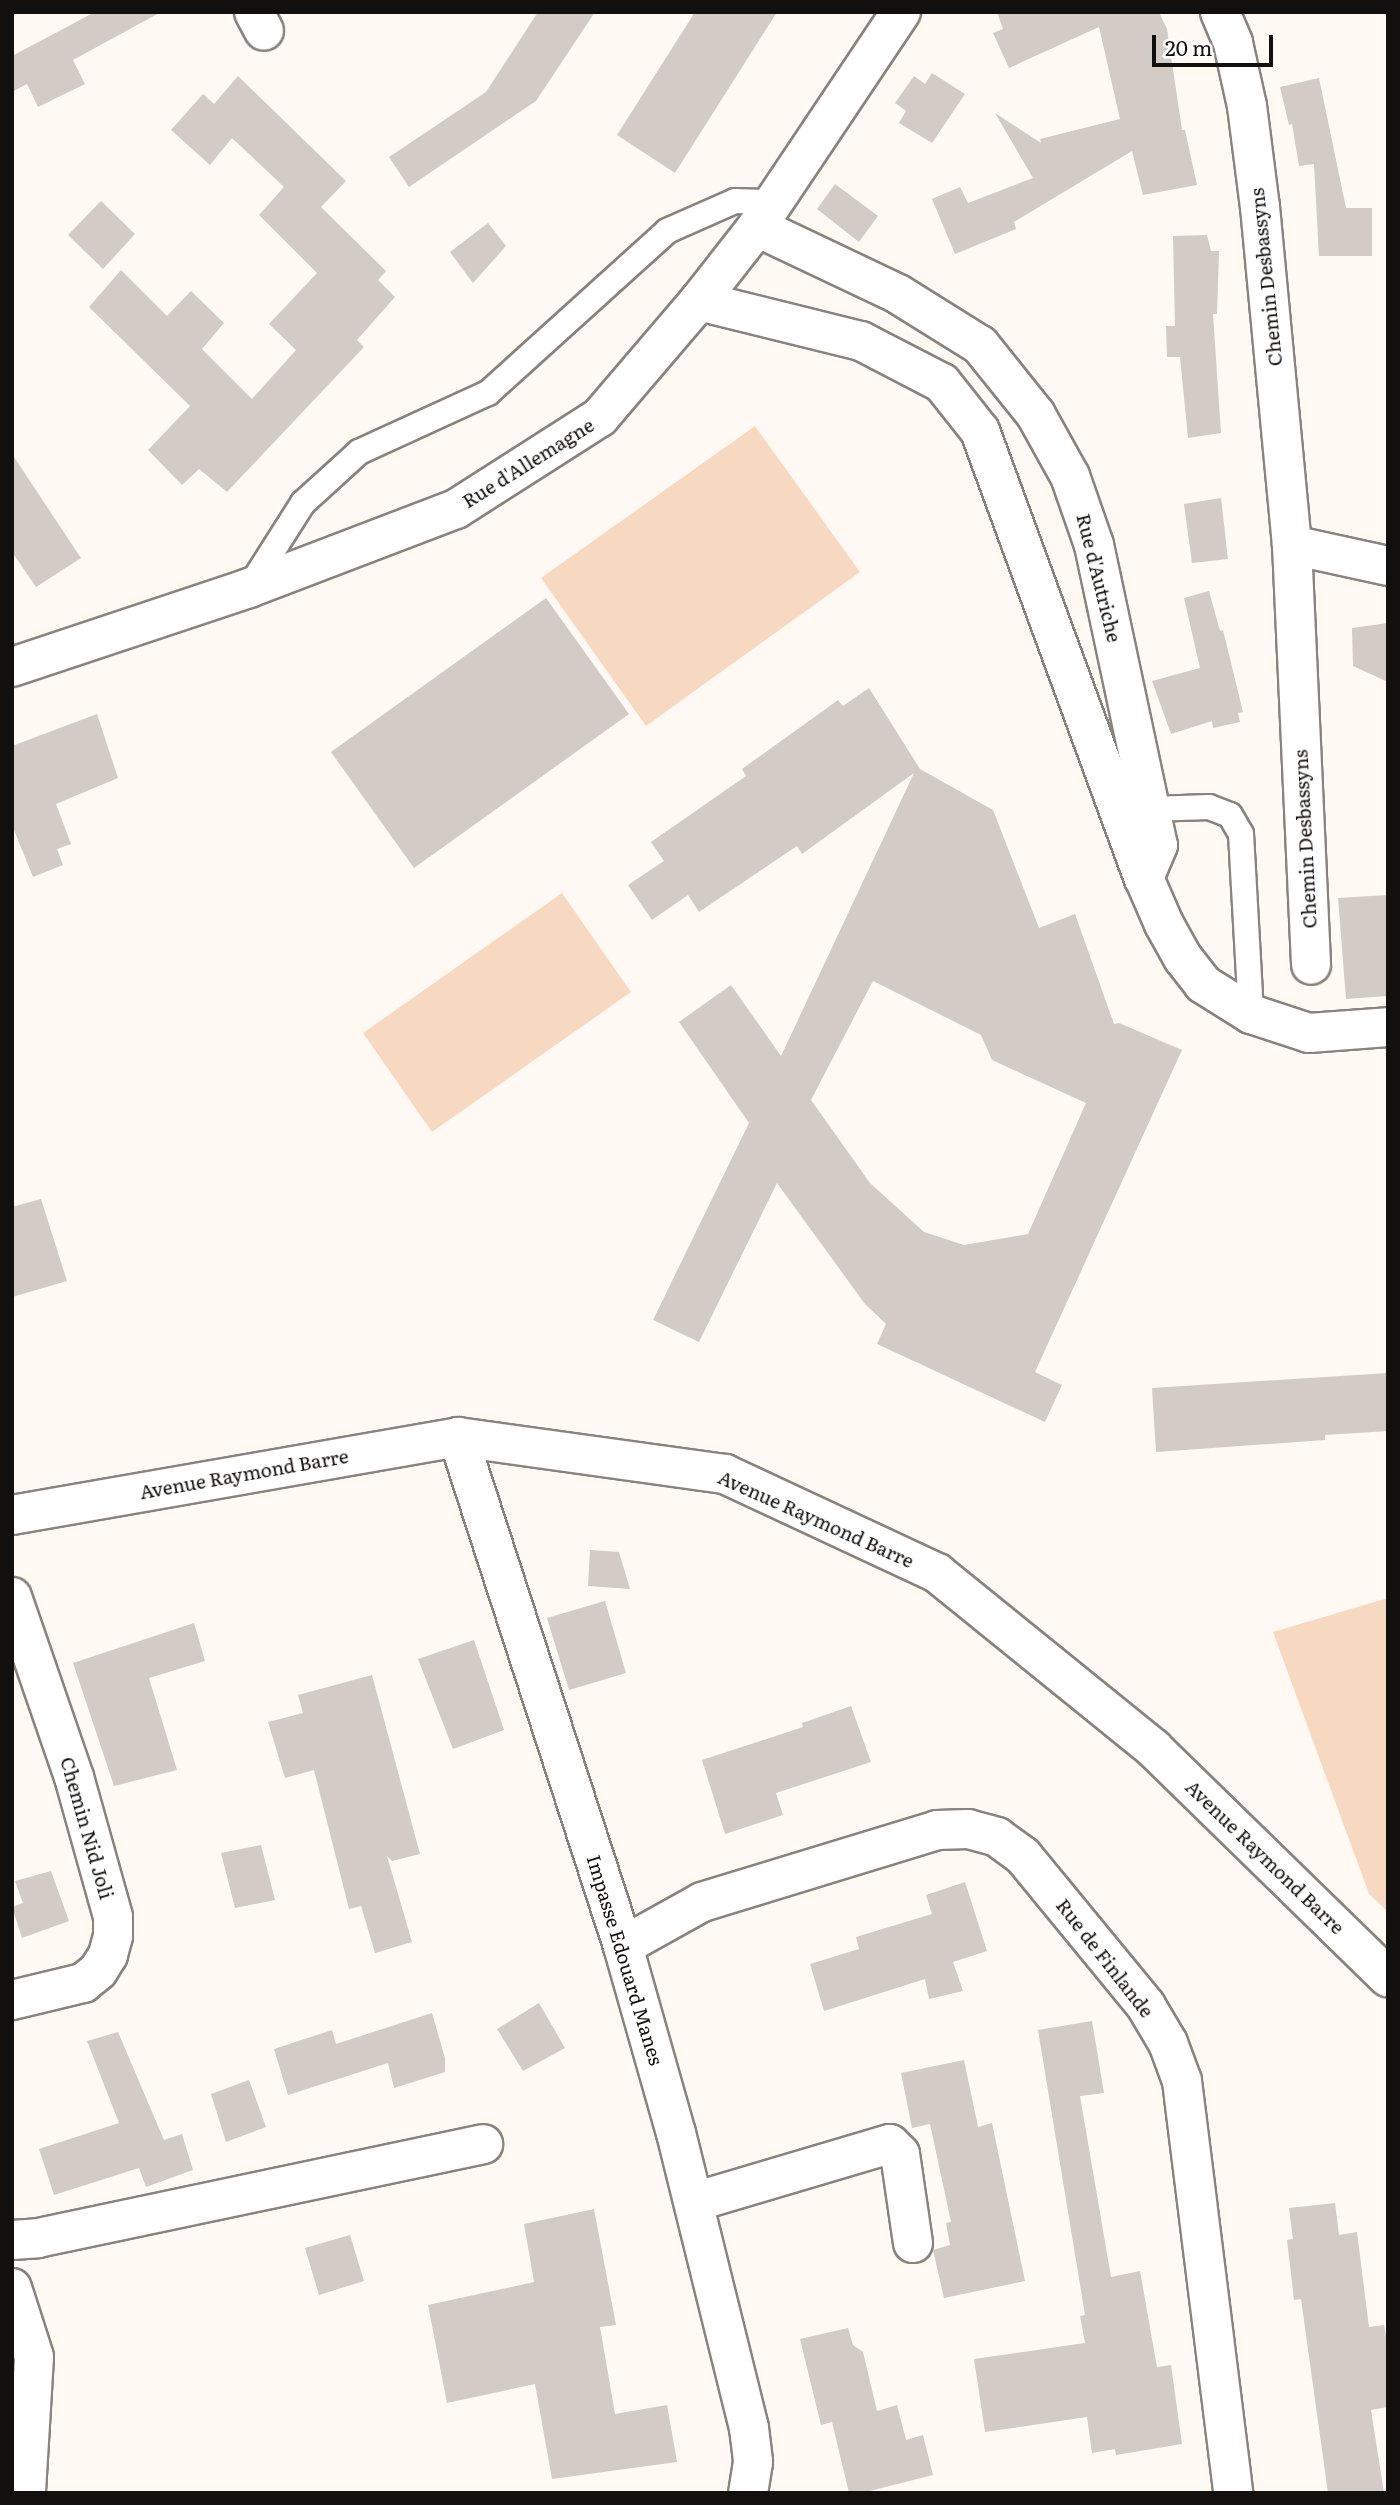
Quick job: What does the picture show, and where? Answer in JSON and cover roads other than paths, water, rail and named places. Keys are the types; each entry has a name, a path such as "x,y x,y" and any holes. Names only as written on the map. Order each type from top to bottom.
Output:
{"street":[{"name":"Rue d'Allemagne","path":"15,661 249,588 456,509 600,417 699,301 764,214 901,12"},
{"name":"Chemin Desbassyns","path":"1220,12 1233,43 1247,106 1260,207 1292,545 1311,965"},
{"name":"Rue d'Autriche","path":"764,214 980,345 1037,415 1070,476 1094,545 1158,845 1144,878"},
{"path":"699,301 862,341 942,383 980,430 1144,878 1164,924 1203,984 1251,1014 1308,1033 1388,1027"},
{"path":"1292,545 1388,566"},
{"name":"Avenue Raymond Barre","path":"12,1515 458,1437 725,1474 937,1573 1154,1749 1388,1977"},
{"name":"Impasse Edouard Manes","path":"458,1437 623,1946 694,2202 749,2427 753,2462 748,2493"},
{"name":"Chemin Nid Joli","path":"12,1597 74,1777 113,1917 113,1936 103,1963 83,1983 12,2000"},
{"name":"Rue de Finlande","path":"623,1946 702,1902 937,1830 978,1831 997,1837 1023,1856 1146,2006 1168,2043 1182,2081 1233,2493"},
{"path":"12,2240 38,2238 483,2144"},
{"path":"694,2202 890,2144 900,2154 914,2243"},
{"path":"12,2288 34,2357 26,2493"}],"lane":[{"path":"249,588 303,503 359,452 488,393 667,231 735,201 764,214"},
{"path":"1151,809 1209,807 1230,815 1241,834 1251,1014"}]}
